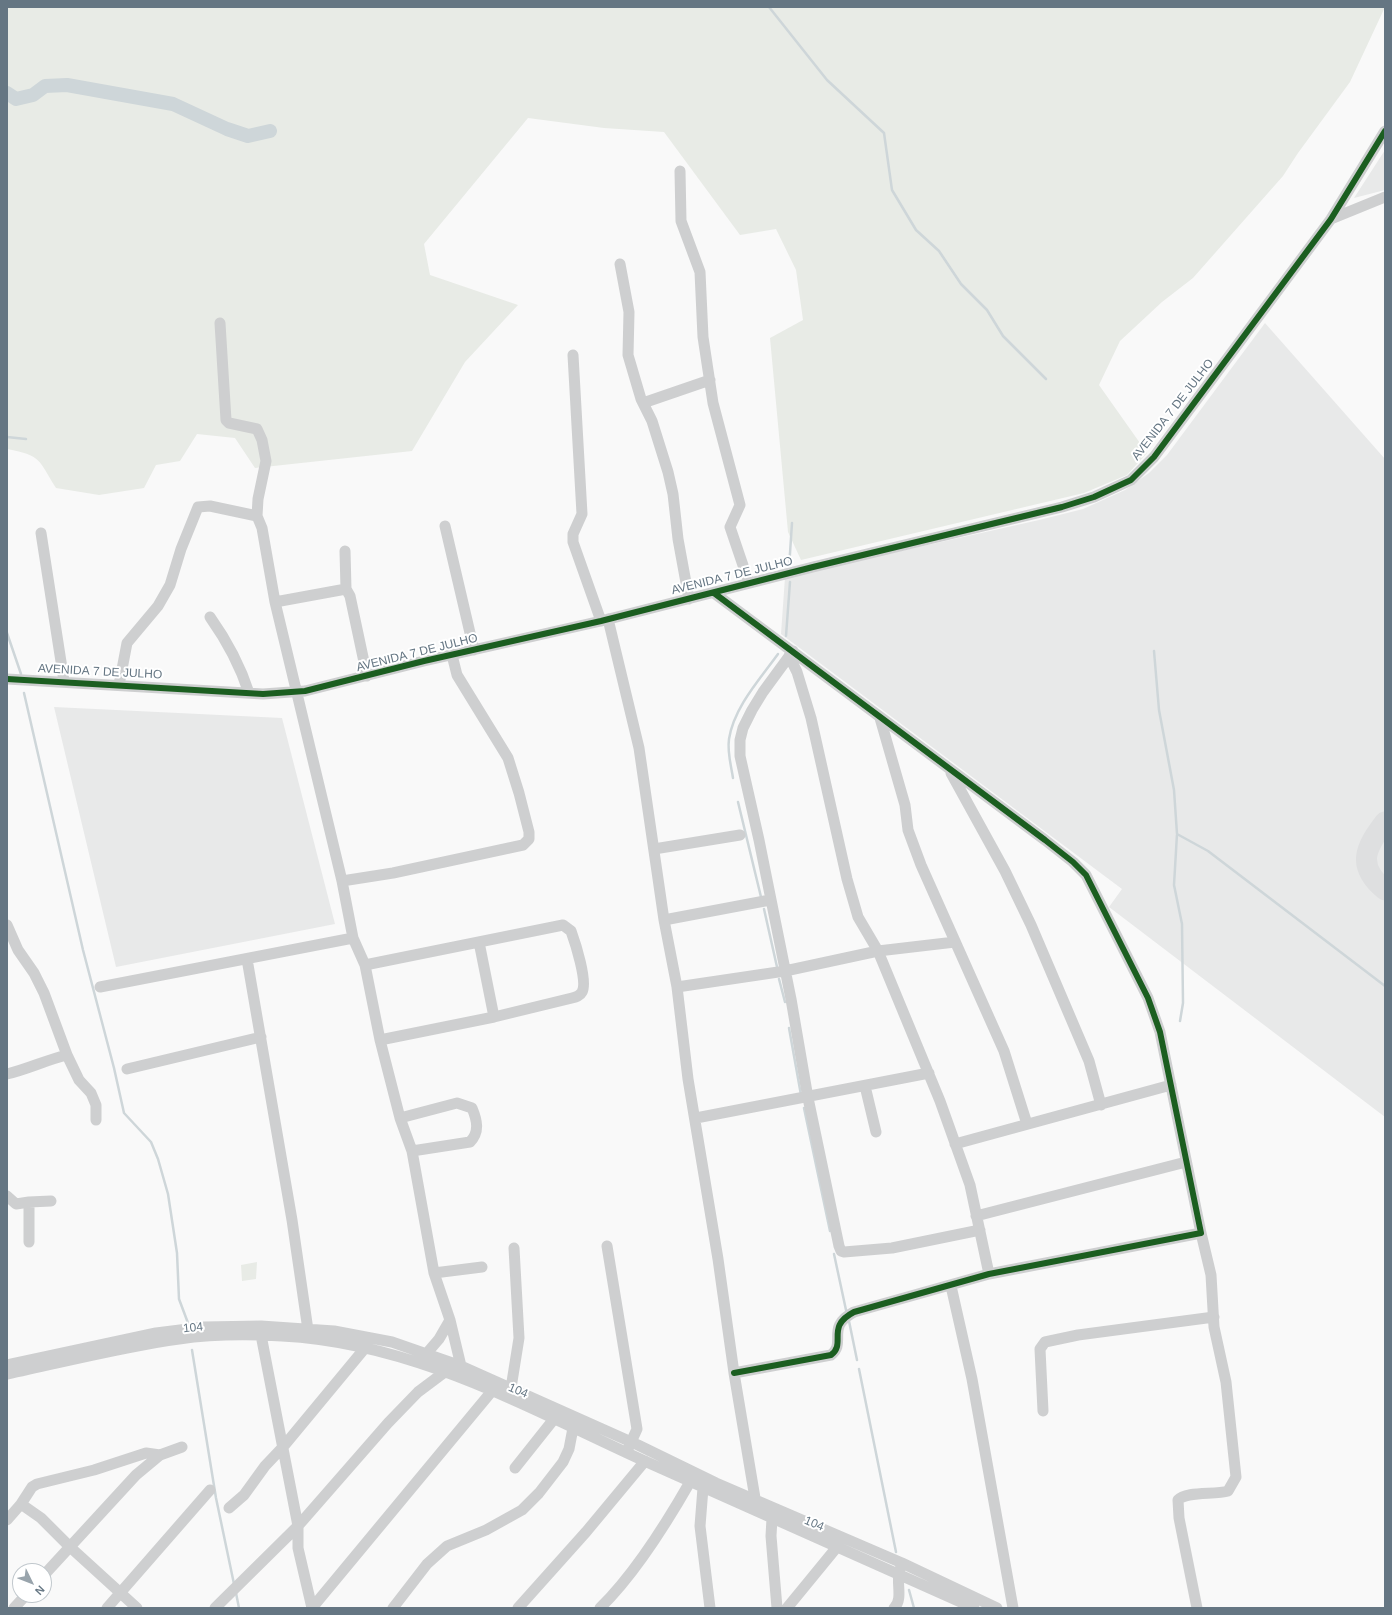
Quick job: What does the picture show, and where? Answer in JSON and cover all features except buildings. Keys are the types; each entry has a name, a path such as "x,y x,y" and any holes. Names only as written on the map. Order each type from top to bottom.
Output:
{"street":[{"name":"AVENIDA 7 DE JULHO","path":"7,679 249,692 297,693 604,620 1062,508 1094,496 1131,480 1154,457 1331,219 1385,131"},
{"path":"680,171 681,221 700,272 703,337 713,403 740,505 730,524 731,534 749,584"},
{"path":"1331,219 1385,197"},
{"path":"620,264 629,312 628,355 643,403 652,421 673,494 678,539 689,599"},
{"path":"220,323 226,420 229,423 257,429 265,455 257,516 262,528 275,602 342,881 353,938 365,965 380,1040 400,1118 412,1151 434,1272 450,1320 459,1370"},
{"path":"573,354 582,514 574,534 573,542 604,620 639,748 664,920 677,987 688,1079 696,1118 718,1259 734,1374 754,1498 758,1511"},
{"path":"643,403 710,380"},
{"path":"119,685 128,643 158,606 170,585 174,569 196,510 202,505 257,516"},
{"path":"445,526 474,650"},
{"path":"41,533 64,681"},
{"path":"345,551 346,589 350,596 368,676"},
{"path":"275,602 346,589"},
{"path":"714,592 791,654 880,718 1073,862 1086,875 1148,998 1160,1032 1200,1233 1211,1275 1214,1327 1226,1382 1236,1477 1228,1491 1221,1493 1185,1495 1178,1500 1179,1518 1197,1608"},
{"path":"210,617 238,662 249,692"},
{"path":"791,654 763,692 743,728 740,740 740,756 744,781 759,840 808,1098 841,1250 849,1252 892,1248 980,1230"},
{"path":"791,654 798,672 811,718 852,900 858,917 878,951 929,1073 970,1185 989,1274"},
{"path":"342,881 393,873 523,845 529,840 529,832 511,765 457,675 452,655"},
{"path":"880,718 905,804 908,830 921,865 1004,1051 1027,1124"},
{"path":"949,769 1005,871 1031,925 1086,1054 1101,1105"},
{"path":"654,849 740,835"},
{"path":"664,920 770,900"},
{"path":"7,925 18,950 34,973 44,993 67,1055 79,1080 91,1093 96,1105 96,1120"},
{"path":"365,965 563,925 568,927 574,937 584,981 583,991 578,996 494,1017 380,1040"},
{"path":"100,987 353,938"},
{"path":"479,942 494,1017"},
{"path":"677,987 785,971 878,951 955,942"},
{"path":"247,959 292,1220 307,1334"},
{"path":"127,1069 261,1037"},
{"path":"7,1074 30,1068 51,1059 67,1055"},
{"path":"696,1118 808,1098 929,1073"},
{"path":"955,1144 1171,1085"},
{"path":"865,1086 876,1132"},
{"path":"400,1118 457,1103 472,1108 475,1116 477,1132 475,1137 470,1142 412,1151"},
{"path":"976,1216 1186,1162"},
{"path":"7,1196 16,1204 51,1201"},
{"path":"28,1202 29,1242"},
{"path":"734,1374 830,1355 835,1351 840,1324 844,1317 854,1312 951,1286 989,1274 1200,1233"},
{"path":"607,1246 637,1429 629,1447"},
{"path":"512,1388 519,1338 514,1248"},
{"path":"434,1272 482,1267"},
{"path":"951,1286 973,1386 1013,1608"},
{"path":"1042,1411 1040,1349 1045,1342 1078,1335 1214,1317"},
{"path":"427,1353 439,1339 450,1320"},
{"name":"104","path":"7,1364 129,1344 210,1327 261,1326 307,1334 362,1336 392,1342 427,1353 459,1370 512,1388 629,1447 754,1498 900,1568 997,1608"},
{"path":"187,1333 234,1335 307,1334 410,1359 446,1371 459,1370 492,1391 573,1428 629,1447 645,1461 703,1488 837,1547 900,1568 974,1608"},
{"path":"261,1335 298,1526 298,1548 312,1608"},
{"path":"7,1374 129,1344"},
{"path":"229,1508 244,1495 265,1466 283,1448 364,1348"},
{"path":"215,1608 298,1526 388,1423 418,1392 446,1371"},
{"path":"312,1608 492,1391"},
{"path":"515,1468 554,1419"},
{"path":"393,1608 427,1564 446,1546 486,1530 522,1510 539,1493 563,1462 569,1449 573,1428"},
{"path":"52,1566 136,1475 160,1455 182,1447"},
{"path":"7,1520 21,1504 32,1487 37,1484 94,1470 146,1453 160,1455"},
{"path":"518,1608 586,1532 645,1461"},
{"path":"600,1608 619,1589 661,1529 690,1482"},
{"path":"703,1488 700,1526 710,1608"},
{"path":"107,1608 210,1490"},
{"path":"21,1504 41,1518 70,1547 137,1608"},
{"path":"772,1518 771,1536 777,1608"},
{"path":"787,1608 837,1547"},
{"path":"894,1608 898,1602 900,1568"}],"shaded area":[{"path":"7,7 1385,7 1350,82 1283,176 1193,278 1162,302 1120,341 1099,385 1147,453 1127,475 1084,493 801,560 788,532 770,338 803,320 796,270 776,229 740,235 664,132 604,128 528,118 424,244 430,275 518,305 465,362 412,451 255,468 235,438 197,434 180,461 156,465 144,488 99,495 56,488 42,465 34,457 7,449"},
{"path":"1385,150 1385,190 1354,198"},
{"path":"1265,323 1385,459 1385,1117 1109,907 1122,889 781,634 785,577 1083,509 1125,490 1149,473 1167,455"},
{"path":"54,707 282,718 335,924 116,967"},
{"path":"257,1262 256,1279 242,1281 241,1265"}],"waterway":[{"path":"769,7 827,80 884,133 892,190 916,230 939,251 961,284 987,310 1003,336 1046,379"},
{"path":"7,93 16,99 33,95 45,86 67,85 173,104 227,129 248,136 270,131"},
{"path":"7,437 26,439"},
{"path":"789,568 792,523"},
{"path":"786,636 790,582"},
{"path":"7,633 21,674"},
{"path":"1154,651 1159,710 1174,790 1177,834 1174,885 1182,924 1183,1003 1180,1021"},
{"path":"733,778 728,749 732,727 742,705 756,683 778,654"},
{"path":"24,693 83,950 114,1068 124,1113 151,1142 158,1159 168,1194 177,1253 179,1299 188,1323"},
{"path":"738,802 761,897"},
{"path":"1177,834 1208,851 1385,986"},
{"path":"764,909 777,967"},
{"path":"779,979 785,1002"},
{"path":"789,1028 801,1095"},
{"path":"804,1108 830,1231"},
{"path":"834,1254 846,1310"},
{"path":"849,1321 857,1360"},
{"path":"192,1350 216,1498 234,1584"},
{"path":"859,1369 896,1552"},
{"path":"909,1590 914,1608"},
{"path":"236,1593 239,1608"}],"taxiway":[{"path":"1385,822 1372,840 1367,857 1367,865 1370,873 1385,890"}],"cycle path":[{"path":"7,679 263,694 305,691 424,661 601,621 813,567 1062,507 1094,497 1131,480 1154,457 1331,219 1385,131"},
{"path":"714,593 1045,840 1073,862 1086,875 1148,998 1160,1032 1201,1233 989,1274 854,1312 840,1323 837,1345 831,1355 734,1373"}]}
